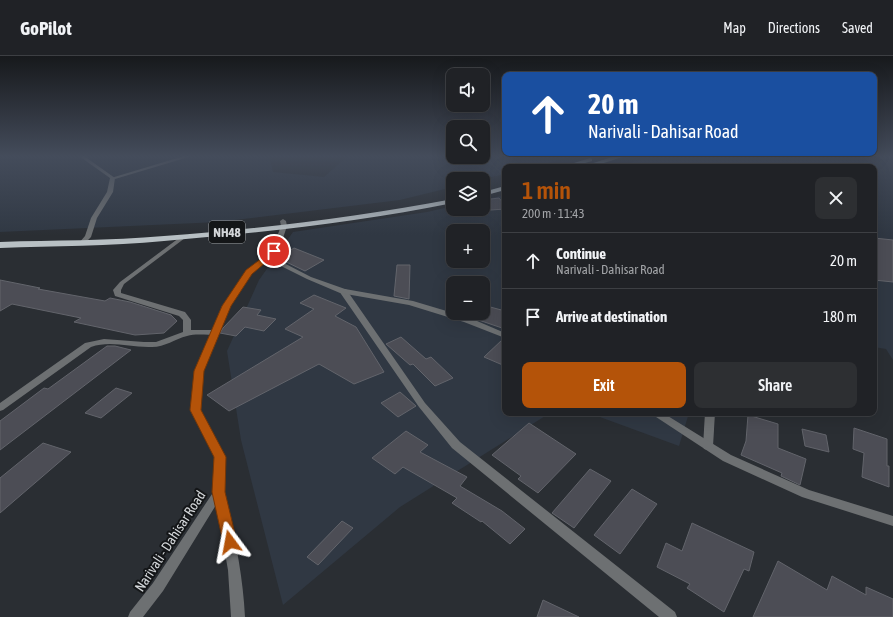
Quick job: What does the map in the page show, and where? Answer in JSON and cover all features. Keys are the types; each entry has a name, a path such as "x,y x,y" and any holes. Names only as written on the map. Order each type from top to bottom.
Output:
{"highway":[{"path":"490,187 502,184"},
{"path":"490,192 502,189"},
{"name":"NH48","path":"283,224 389,209 446,197"},
{"name":"NH48","path":"0,245 223,230 392,213 446,202"},
{"name":"NH48","path":"0,240 85,240 183,237 223,230"}],"street":[{"path":"85,240 94,218 110,192 112,182"},
{"name":"Narivali - Dahisar Road","path":"135,617 158,587 219,492 220,457 195,410 199,371 226,306 249,272 274,251 283,224"},
{"path":"183,237 122,283 117,290 118,294 182,314 187,320 187,333"},
{"path":"274,251 273,260 308,278 343,291 410,303 467,320 502,335"},
{"path":"343,291 422,405 456,445 670,617"},
{"path":"0,408 88,344 105,340 152,345 163,343 187,333 215,332"},
{"path":"661,416 727,458 806,494 893,521"},
{"path":"708,446 710,416"},
{"path":"219,492 230,542 238,590 238,617"}],"shaded area":[{"path":"0,182 446,182 446,189 400,200 219,222 0,232"},
{"path":"877,182 893,182 893,360 886,349 877,348"},
{"path":"502,196 502,416 545,416 400,507 283,605 241,440 227,351 259,280 293,232 427,212 446,208 446,216 490,216 490,198"},
{"path":"597,416 688,416 679,446"}],"building":[{"path":"499,198 502,202 502,209 490,210 490,199"},
{"path":"877,238 893,240 893,282 877,280"},
{"path":"294,248 324,260 305,271 278,258"},
{"path":"397,265 410,265 409,299 394,296"},
{"path":"0,280 40,288 38,289 105,301 110,298 130,302 171,315 177,321 164,333 135,335 74,322 81,318 12,304 0,311"},
{"path":"314,295 346,308 335,316 356,327 384,372 354,384 319,364 229,411 207,395 303,337 285,329 314,309 300,303"},
{"path":"243,307 261,310 257,315 276,319 264,331 245,327 236,336 220,333"},
{"path":"490,307 502,310 502,328 479,320 490,320"},
{"path":"401,337 426,359 431,357 453,378 435,386 413,364 410,365 386,344"},
{"path":"502,340 502,365 484,357"},
{"path":"107,346 115,346 131,350 0,450 0,421 44,388 48,389"},
{"path":"116,388 132,393 101,418 85,413"},
{"path":"400,392 416,406 398,417 381,403"},
{"path":"748,416 778,424 778,448 806,459 800,485 781,476 782,473 741,455 746,441"},
{"path":"529,423 576,454 538,493 518,479 521,476 492,455"},
{"path":"854,428 887,439 889,487 862,477 864,453 853,449"},
{"path":"802,429 826,435 829,452 805,446"},
{"path":"406,431 428,445 420,452 467,477 460,486 502,511 525,529 510,544 482,521 481,522 452,503 457,498 403,467 395,474 372,458"},
{"path":"43,443 71,452 0,513 0,478"},
{"path":"590,469 611,481 574,528 552,513"},
{"path":"632,489 657,504 620,554 594,535"},
{"path":"342,521 353,528 318,565 307,557"},
{"path":"692,523 754,552 749,571 744,569 724,612 687,588 690,584 657,567 666,543 682,551"},
{"path":"778,561 827,590 832,576 866,595 866,587 893,599 893,617 753,617"},
{"path":"543,600 579,617 537,617"}],"route":[{"path":"230,542 219,492 220,457 195,410 199,371 226,306 249,272 274,251"}]}
